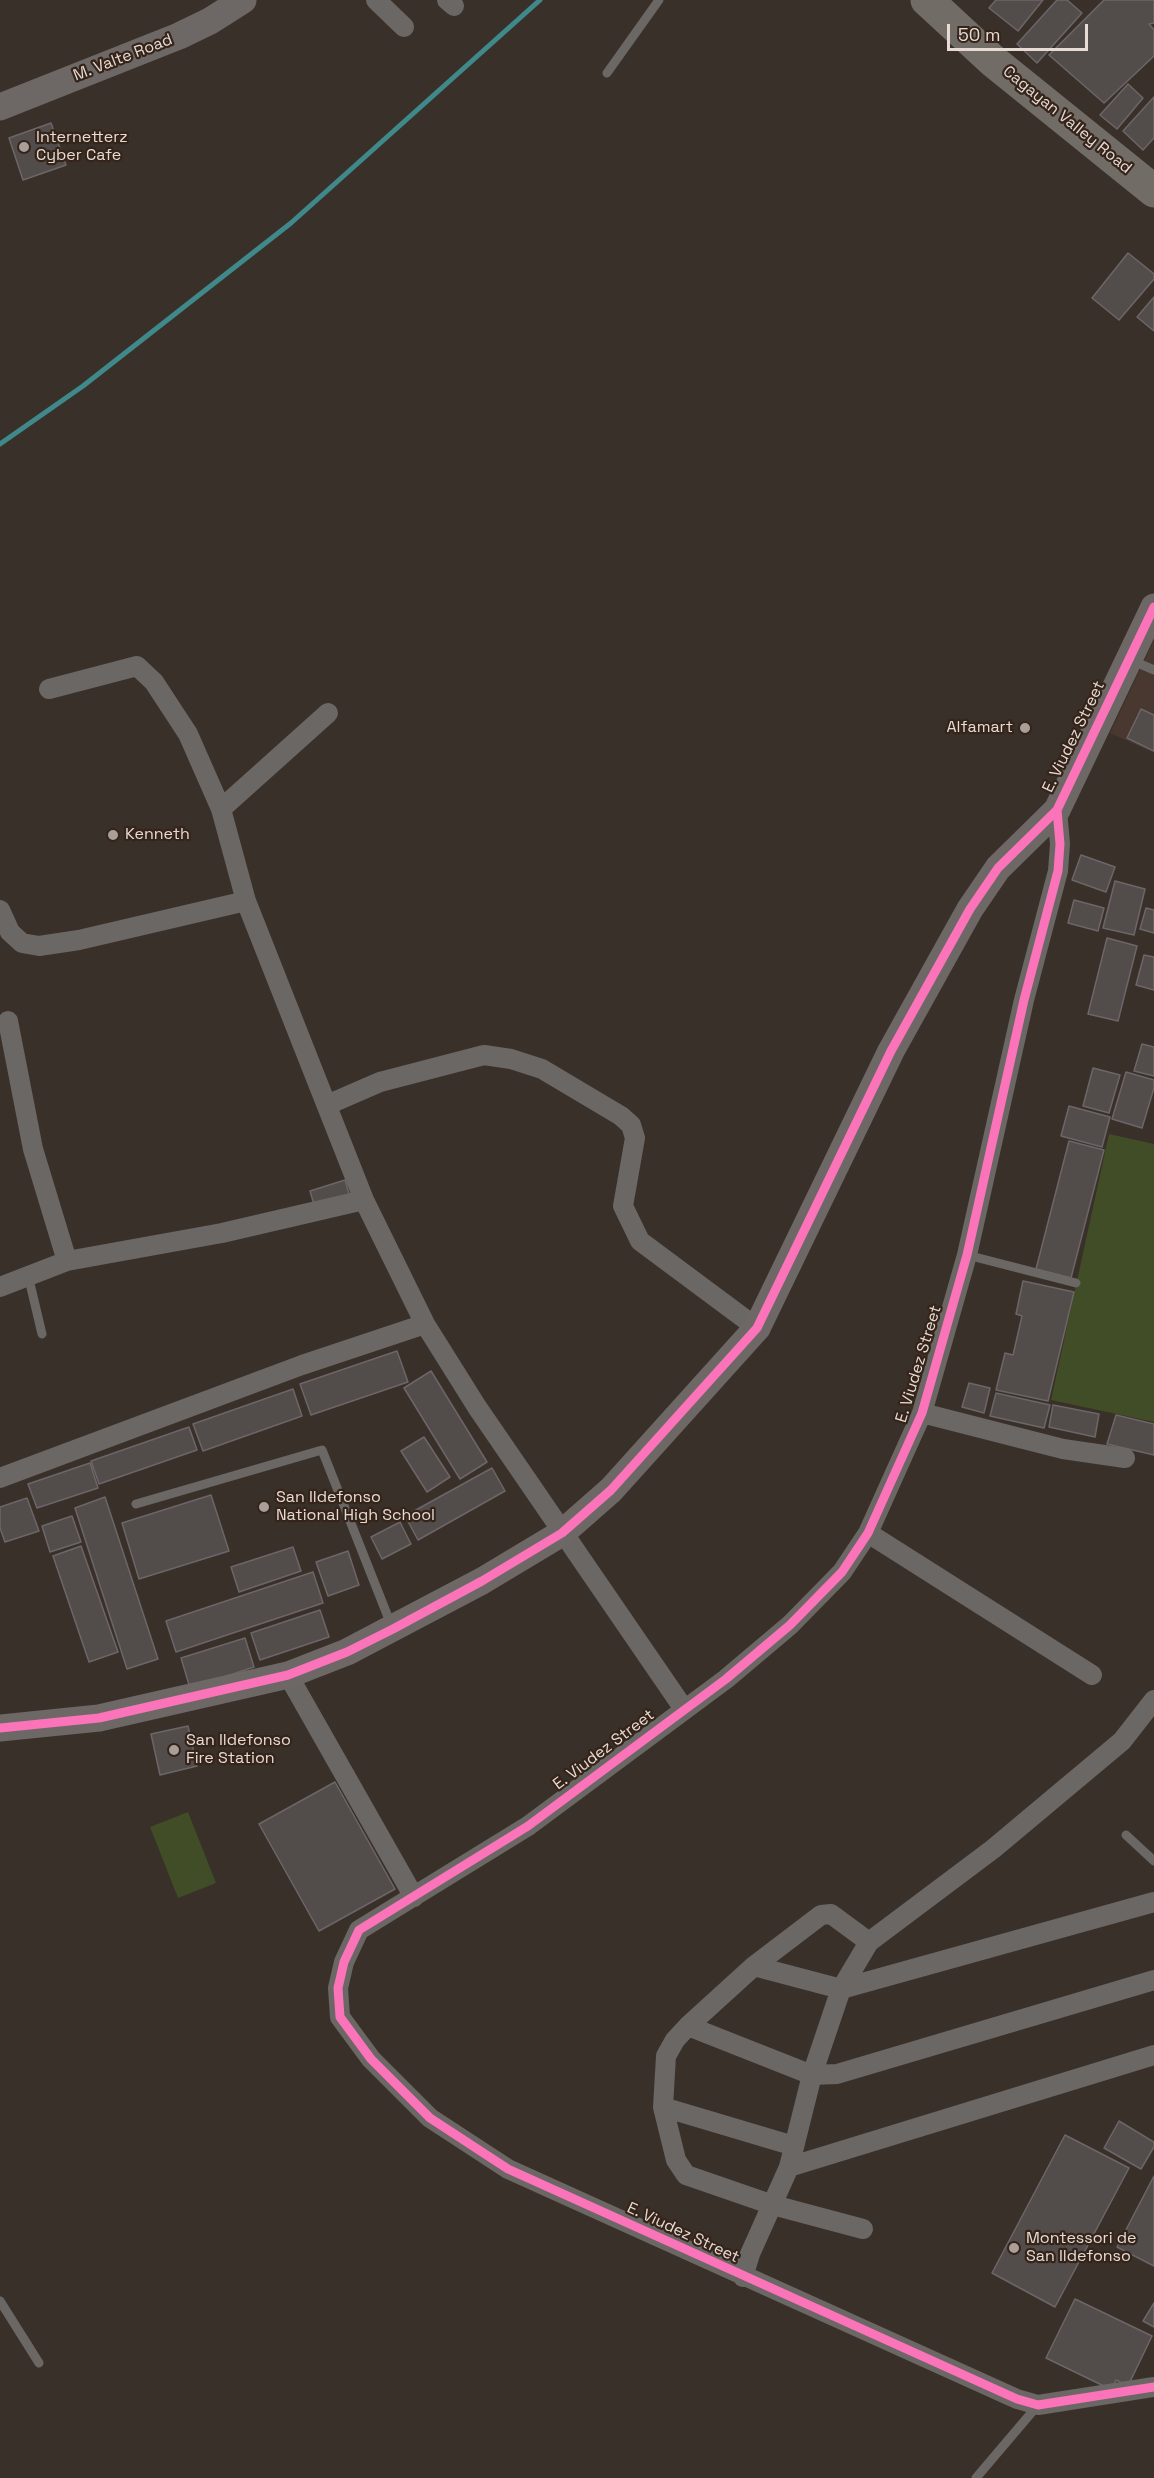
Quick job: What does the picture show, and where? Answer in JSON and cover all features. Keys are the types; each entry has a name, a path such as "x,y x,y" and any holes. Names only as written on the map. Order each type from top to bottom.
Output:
{"highway":[{"name":"Cagayan Valley Road","path":"927,0 993,61 1154,191"}],"street":[{"name":"M. Valte Road","path":"0,107 178,36 210,21 243,0"},
{"path":"376,0 404,27"},
{"name":"E. Viudez Street","path":"1154,607 1057,810 1060,844 1058,871 1023,1000 967,1255 922,1413 868,1533 842,1572 790,1625 726,1679 528,1826 359,1930 344,1962 338,1988 340,2017 371,2059 430,2118 508,2169 1017,2400 1038,2405 1154,2387"},
{"path":"49,689 137,666 145,671 188,734 221,809 246,901 364,1200 425,1324 477,1407 684,1709"},
{"path":"221,809 328,713"},
{"path":"0,1728 99,1718 288,1675 347,1652 393,1629 482,1581 562,1533 611,1490 757,1329 891,1051 970,909 998,868 1057,810"},
{"path":"0,910 10,932 22,943 39,946 79,940 246,901"},
{"path":"8,1021 33,1149 67,1261"},
{"path":"327,1105 380,1082 484,1055 511,1059 542,1069 621,1116 631,1125 635,1138 623,1206 640,1241 757,1329"},
{"path":"0,1287 67,1261 222,1233 364,1200"},
{"path":"0,1479 302,1365 425,1324"},
{"path":"922,1413 1063,1449 1125,1458"},
{"path":"868,1533 1092,1675"},
{"path":"288,1675 414,1897"},
{"path":"744,2277 750,2254 789,2167 812,2075 841,1989 869,1942 993,1849 1122,1741 1154,1700"},
{"path":"754,1966 841,1989 1154,1902"},
{"path":"863,2229 773,2205 686,2175 675,2160 663,2107 666,2056 675,2040 688,2025 754,1966 821,1915 831,1914 869,1942"},
{"path":"688,2025 812,2075 837,2074 1154,1980"},
{"path":"789,2167 1154,2055"},
{"path":"663,2107 794,2146"}],"lane":[{"path":"607,73 658,0"},
{"path":"1128,659 1154,670"},
{"path":"967,1255 1076,1283"},
{"path":"28,1275 42,1334"},
{"path":"136,1504 322,1450 393,1629"},
{"path":"1126,1835 1154,1861"},
{"path":"0,2301 39,2363"},
{"path":"976,2478 1038,2405"}],"shaded area":[{"path":"1154,640 1154,753 1110,733"}],"green space":[{"path":"1109,1134 1154,1144 1154,1422 1051,1400"},
{"path":"188,1812 216,1883 178,1898 150,1827"}],"building":[{"path":"996,0 1043,0 1018,31 989,8"},
{"path":"1057,0 1067,0 1082,13 1037,63 1017,44"},
{"path":"1104,0 1154,0 1154,23 1149,24 1154,30 1154,56 1104,103 1049,55"},
{"path":"1128,84 1143,98 1117,129 1100,115"},
{"path":"1154,97 1154,138 1143,150 1123,131"},
{"path":"51,123 66,165 23,180 9,138"},
{"path":"1128,253 1154,274 1154,279 1119,320 1092,298"},
{"path":"1154,297 1154,331 1137,317"},
{"path":"1141,709 1154,715 1154,751 1127,738"},
{"path":"1081,855 1115,867 1106,892 1072,880"},
{"path":"1115,881 1145,889 1134,935 1103,928"},
{"path":"1074,900 1104,908 1098,931 1068,923"},
{"path":"1146,908 1154,910 1154,933 1140,929"},
{"path":"1107,938 1137,946 1118,1021 1088,1014"},
{"path":"1144,955 1154,957 1154,990 1136,985"},
{"path":"1142,1044 1154,1047 1154,1076 1134,1071"},
{"path":"1093,1068 1120,1075 1109,1113 1083,1106"},
{"path":"1126,1072 1154,1080 1154,1088 1142,1128 1112,1119"},
{"path":"1069,1106 1110,1117 1102,1147 1061,1136"},
{"path":"1069,1141 1104,1150 1071,1278 1036,1269"},
{"path":"345,1180 350,1197 315,1208 310,1191"},
{"path":"1023,1281 1074,1292 1048,1401 996,1390 1005,1353 1013,1355 1022,1316 1016,1314"},
{"path":"397,1351 408,1382 311,1415 300,1384"},
{"path":"431,1371 487,1462 460,1479 404,1388"},
{"path":"969,1383 990,1388 984,1413 962,1407"},
{"path":"293,1389 302,1416 203,1451 193,1424"},
{"path":"996,1393 1050,1405 1044,1428 990,1416"},
{"path":"1053,1405 1099,1414 1095,1437 1049,1427"},
{"path":"1116,1415 1154,1424 1154,1455 1107,1444"},
{"path":"189,1427 197,1450 99,1484 91,1461"},
{"path":"424,1437 450,1477 427,1492 401,1451"},
{"path":"90,1463 98,1488 37,1508 28,1484"},
{"path":"492,1468 505,1491 418,1540 405,1516"},
{"path":"211,1495 229,1551 139,1579 122,1523"},
{"path":"105,1497 158,1659 127,1669 75,1508"},
{"path":"27,1498 39,1531 5,1542 0,1528 0,1507"},
{"path":"72,1516 81,1542 50,1552 42,1526"},
{"path":"400,1522 411,1544 382,1559 371,1537"},
{"path":"81,1546 118,1652 89,1662 53,1556"},
{"path":"293,1547 301,1571 239,1592 231,1567"},
{"path":"348,1551 359,1585 328,1596 316,1562"},
{"path":"313,1572 323,1603 176,1652 166,1621"},
{"path":"320,1610 329,1637 260,1660 251,1633"},
{"path":"245,1638 254,1667 190,1688 181,1658"},
{"name":"San Ildefonso Fire Station","path":"188,1726 197,1766 160,1775 151,1734"},
{"path":"335,1782 395,1889 319,1931 259,1824"},
{"path":"1119,2121 1154,2142 1154,2147 1141,2169 1104,2148"},
{"path":"1065,2135 1129,2168 1055,2307 992,2273"},
{"path":"1154,2176 1154,2266 1117,2247"},
{"path":"1075,2299 1152,2336 1128,2386 1116,2380 1112,2390 1046,2358"},
{"path":"1154,2303 1154,2327 1143,2321"}],"waterway":[{"path":"0,444 83,386 291,223 540,0"}],"cycle path":[{"path":"1154,607 1057,810 1060,844 1058,871 1024,1000 967,1255 922,1413 868,1533 842,1572 790,1625 726,1679 528,1826 359,1930 344,1962 338,1988 340,2017 371,2059 430,2118 508,2169 1017,2399 1038,2405 1154,2387"},
{"path":"0,1728 99,1718 288,1675 347,1652 393,1629 482,1581 562,1533 611,1490 757,1328 891,1051 970,909 998,868 1057,810"}],"place":[{"name":"Internetterz Cyber Cafe","path":"24,147"},
{"name":"Alfamart","path":"1025,728"},
{"name":"Kenneth","path":"113,835"},
{"name":"San Ildefonso National High School","path":"264,1507"},
{"name":"San Ildefonso Fire Station","path":"174,1750"},
{"name":"Montessori de San Ildefonso","path":"1014,2248"}]}
